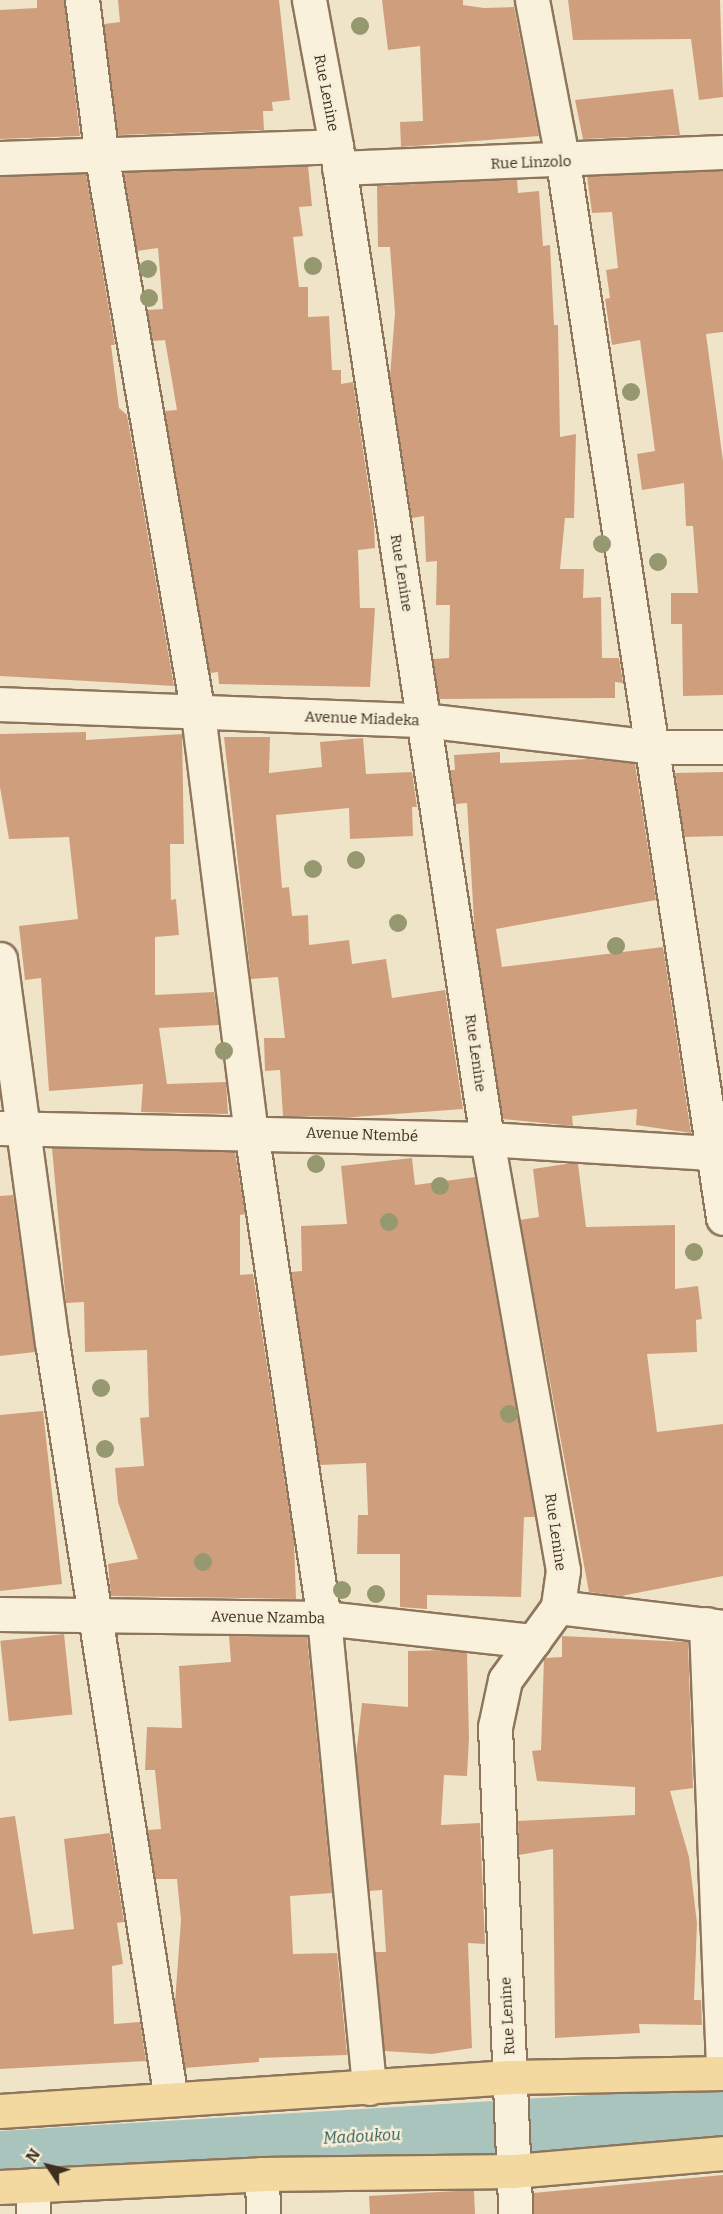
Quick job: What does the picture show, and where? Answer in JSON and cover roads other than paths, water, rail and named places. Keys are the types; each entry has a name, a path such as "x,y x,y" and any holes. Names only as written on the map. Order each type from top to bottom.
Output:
{"main road":[{"path":"0,2111 369,2088 512,2085 723,2073"},
{"path":"0,2187 33,2200 262,2174 723,2153"}],"street":[{"path":"82,0 102,158 198,714 251,1131 324,1618 369,2088"},
{"name":"Rue Lenine","path":"309,0 338,157 487,1139 563,1570 558,1607 505,1680 495,1727 512,2085 515,2214"},
{"path":"532,0 563,162 652,747 718,1154 723,1218"},
{"name":"Rue Linzolo","path":"0,158 338,157 563,162 723,152"},
{"name":"Avenue Miadeka","path":"0,704 198,714 423,720 652,747 723,747"},
{"path":"0,959 13,1128 52,1342 171,2099"},
{"name":"Avenue Ntembé","path":"13,1128 251,1131 487,1139 718,1154"},
{"path":"558,1607 714,1625 723,2073"},
{"name":"Avenue Nzamba","path":"0,1614 324,1618 534,1641"},
{"path":"262,2174 263,2214"}],"waterway":[{"name":"Madoukou","path":"0,2159 723,2115"}]}
